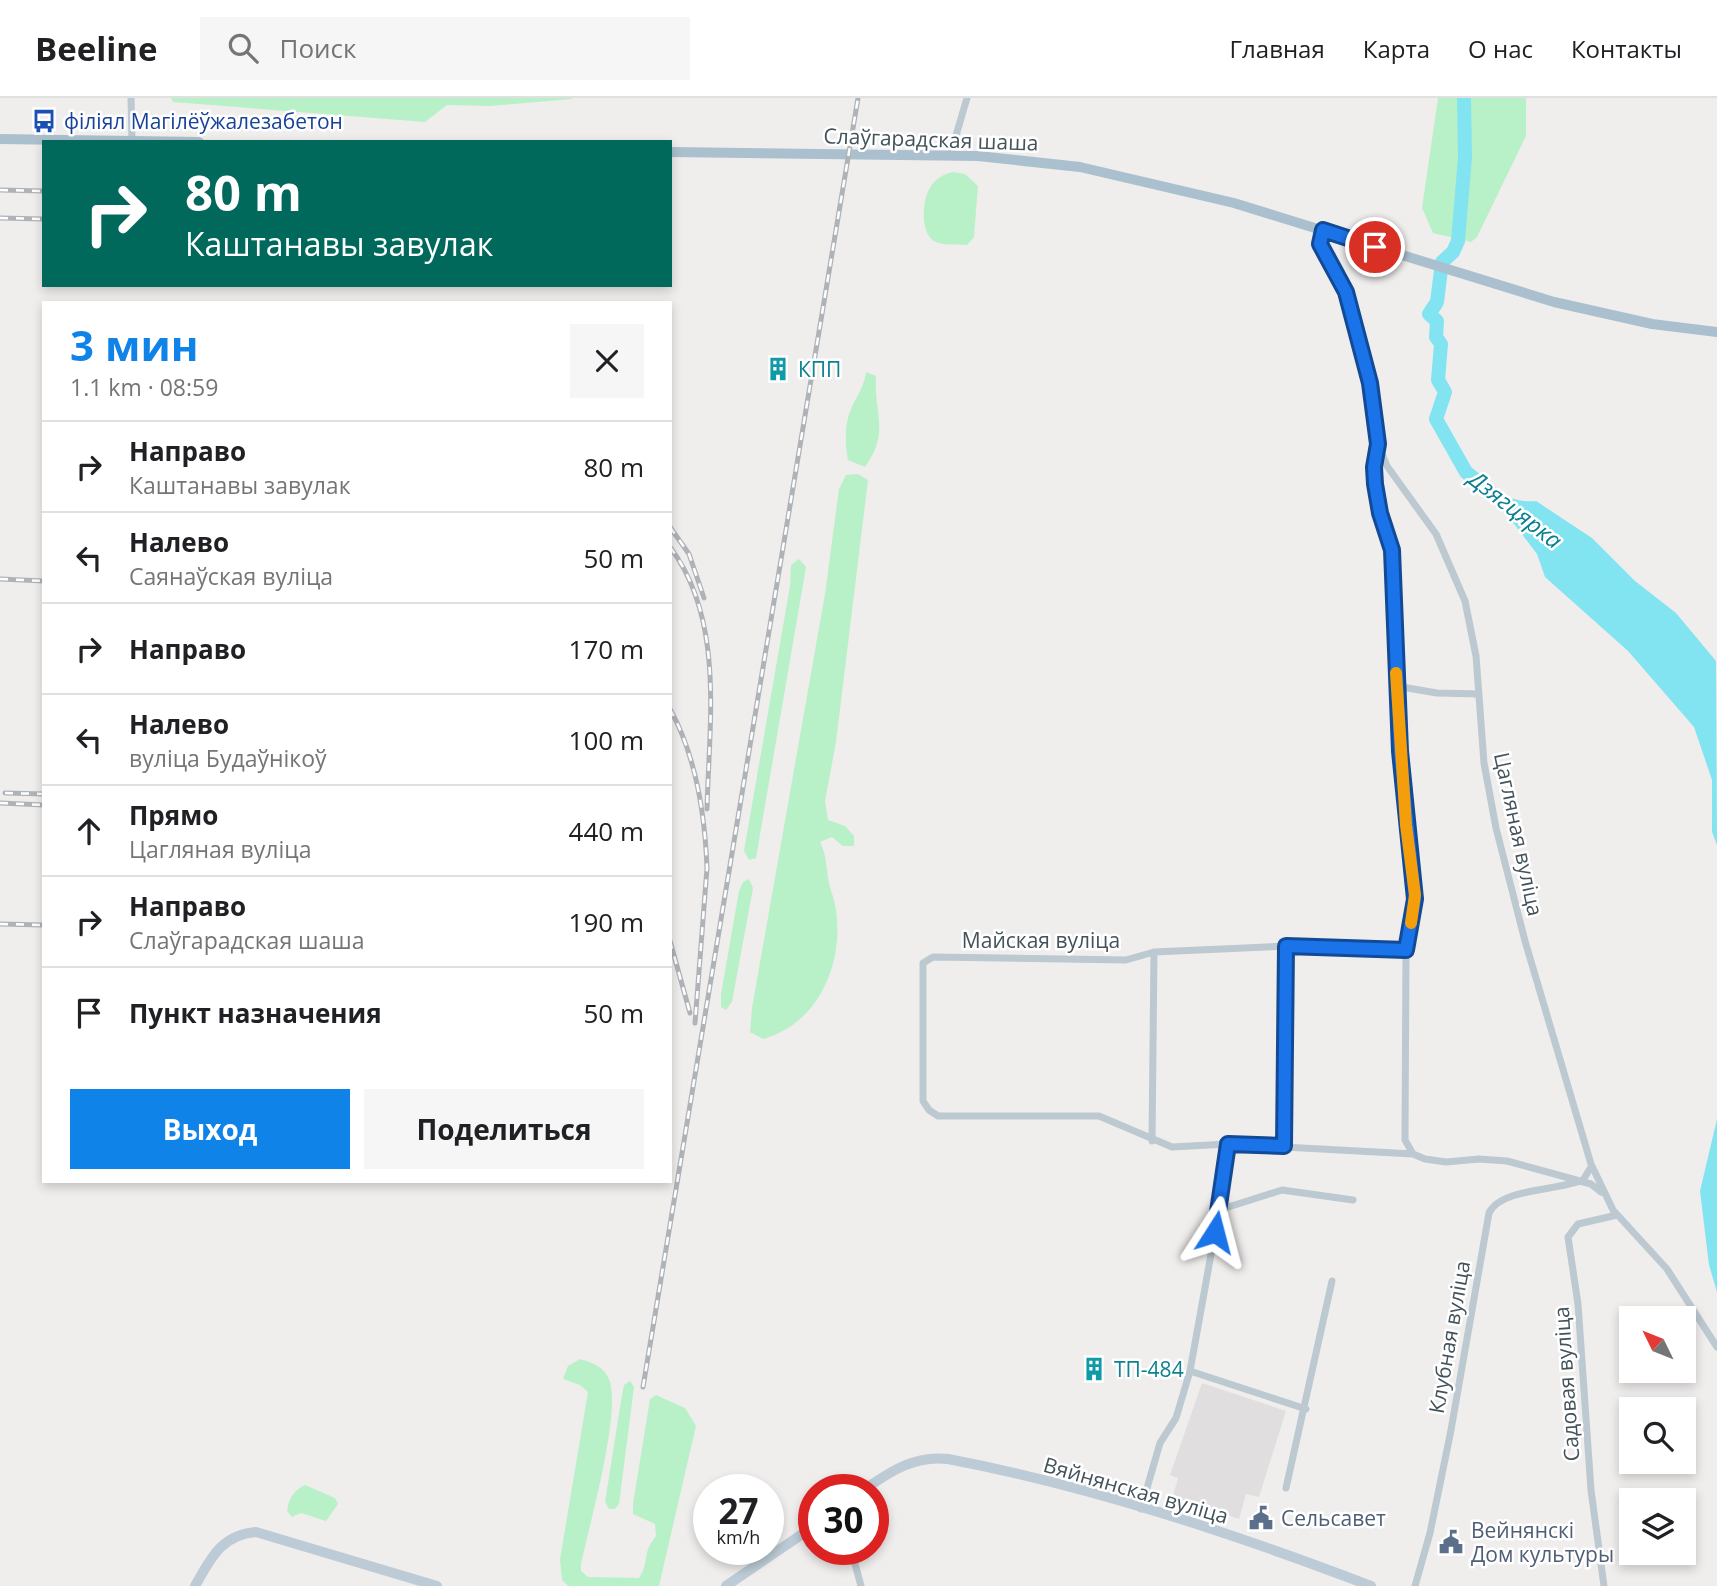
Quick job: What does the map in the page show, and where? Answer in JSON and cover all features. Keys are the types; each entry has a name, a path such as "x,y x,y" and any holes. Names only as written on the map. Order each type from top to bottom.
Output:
{"main road":[{"path":"0,139 132,140"},
{"name":"Слаўгарадская шаша","path":"672,152 1005,157 1080,166 1222,200 1454,272 1603,314 1717,332"}],"street":[{"path":"131,98 132,140"},
{"path":"950,156 967,98"},
{"name":"Цагляная вуліца","path":"1323,230 1320,244 1346,292 1370,383 1378,444 1387,466 1436,534 1449,559 1469,615 1484,762 1496,828 1525,941 1591,1164 1605,1198 1673,1277 1717,1347"},
{"path":"1378,444 1374,467 1380,513 1392,550 1396,686 1406,825 1415,899 1406,950 1404,1133 1413,1154"},
{"path":"1396,686 1437,693 1479,694"},
{"path":"1284,1146 1286,946"},
{"name":"Майская вуліца","path":"1152,1141 1099,1116 938,1116 929,1110 923,1101 923,963 933,957 1126,960 1154,952 1286,946 1406,950"},
{"path":"1154,952 1152,1141 1172,1147 1228,1144 1284,1146 1413,1154 1440,1162 1479,1159 1507,1161 1593,1185 1605,1198"},
{"path":"1141,1509 1160,1443 1176,1418 1190,1371 1228,1144"},
{"path":"1580,1181 1588,1176 1591,1164"},
{"name":"Клубная вуліца","path":"1416,1586 1451,1430 1489,1213 1497,1202 1506,1197 1580,1181"},
{"path":"1219,1210 1282,1190 1353,1200"},
{"name":"Садовая вуліца","path":"1604,1586 1591,1490 1578,1304 1568,1240 1571,1229 1578,1224 1617,1215"},
{"path":"1286,1488 1306,1409 1332,1281"},
{"path":"1190,1371 1306,1409"},
{"name":"Вяйнянская вуліца","path":"888,1474 923,1459 941,1458 969,1463 1141,1509 1308,1562 1371,1586"},
{"path":"195,1586 221,1544 233,1537 256,1532 438,1586"},
{"path":"726,1586 798,1537"},
{"path":"855,1565 861,1586"}],"shaded area":[{"path":"1202,1383 1286,1411 1259,1497 1246,1494 1239,1519 1173,1496 1178,1478 1170,1475"}],"green space":[{"path":"171,98 572,99 490,106 447,105 425,122 173,102"},
{"path":"1438,98 1526,98 1526,136 1477,237 1471,242 1433,233 1422,208"},
{"path":"952,172 965,174 978,186 974,237 967,245 937,243 929,237 924,223 927,193 934,182"},
{"path":"866,372 876,376 879,432 873,454 865,467 848,460 846,434 849,415"},
{"path":"858,474 868,480 836,742 825,801 828,820 845,826 854,836 854,846 843,846 832,837 820,842 835,907 837,930 836,951 823,989 799,1020 763,1039 750,1032 752,1008 825,594 839,489 846,475"},
{"path":"799,559 806,567 756,858 749,860 744,851 790,586 791,565"},
{"path":"749,879 753,888 732,1002 726,1010 721,1007 721,994 739,891 743,882"},
{"path":"580,1359 604,1371 609,1379 612,1395 608,1442 581,1564 581,1571 588,1577 639,1578 651,1542 656,1536 655,1524 633,1514 650,1399 656,1395 685,1408 696,1426 659,1586 568,1586 562,1580 560,1559 588,1392 580,1385 563,1379 568,1366"},
{"path":"630,1381 634,1387 619,1504 615,1509 609,1509 605,1502 621,1401 624,1385"},
{"path":"305,1485 335,1498 338,1504 326,1521 301,1513 292,1517 287,1511 292,1495"}],"water":[{"path":"1493,496 1536,501 1592,538 1635,581 1676,613 1716,661 1717,845 1712,832 1712,780 1694,727 1628,651 1545,577 1537,554"},
{"path":"1717,1119 1717,1292 1709,1265 1700,1191"}],"waterway":[{"name":"Дзягцярка","path":"1464,98 1465,157 1458,241 1453,252 1442,262 1437,302 1429,314 1437,321 1436,337 1441,344 1438,380 1445,392 1436,419 1466,472 1507,506"}],"railway":[{"path":"643,1387 858,98"},
{"path":"0,190 42,191"},
{"path":"0,218 42,219"},
{"path":"672,530 689,554 704,598"},
{"path":"672,550 687,576 699,607 706,639 711,708 707,809"},
{"path":"0,579 42,581"},
{"path":"672,713 693,766 706,848 707,868 695,1023"},
{"path":"5,793 42,794"},
{"path":"0,803 42,805"},
{"path":"0,924 42,925"},
{"path":"672,948 690,1013"}],"slow traffic":[{"path":"1396,673 1406,825 1415,895 1411,923"}],"place":[{"name":"філіял Магілёўжалезабетон","path":"44,121"},
{"name":"КПП","path":"778,369"},
{"name":"ТП-484","path":"1094,1369"},
{"name":"Сельсавет","path":"1261,1518"},
{"name":"Вейнянскі Дом культуры","path":"1451,1542"}],"route":[{"path":"1215,1232 1228,1144 1284,1146 1286,946 1406,950 1415,904 1400,751 1392,550 1380,513 1375,484 1374,467 1378,444 1370,383 1346,292 1320,244 1323,230 1375,247"}]}
